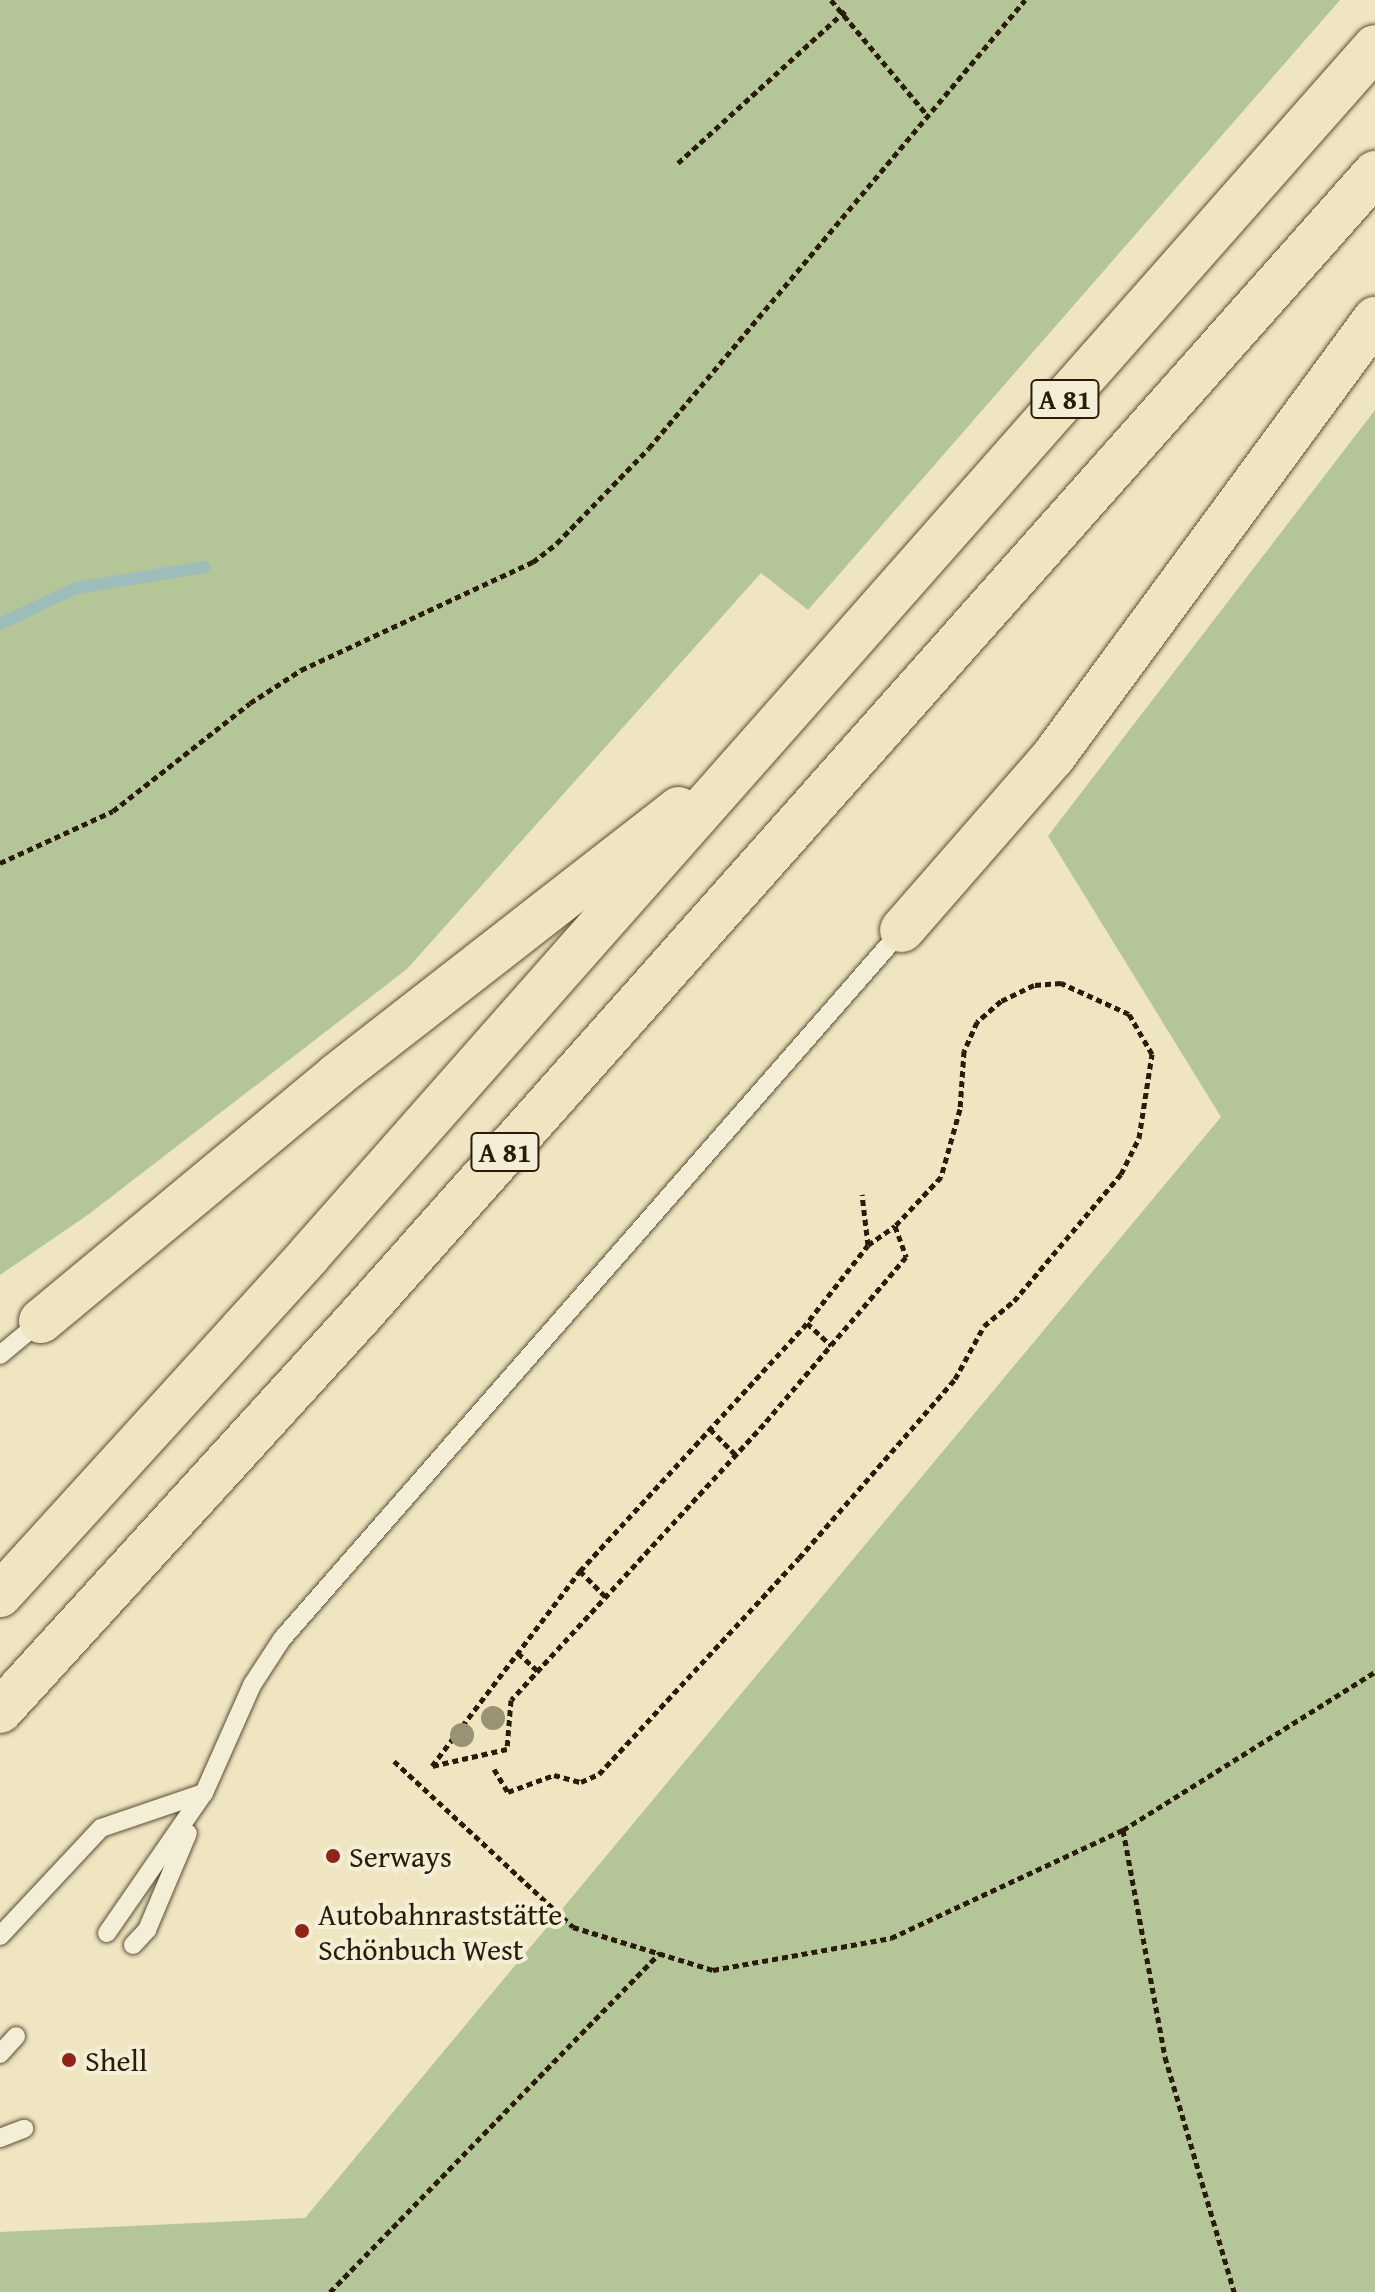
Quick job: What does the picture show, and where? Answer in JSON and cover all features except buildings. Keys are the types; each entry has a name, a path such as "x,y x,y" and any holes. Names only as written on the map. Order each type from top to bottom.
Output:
{"highway":[{"name":"A 81","path":"0,1595 756,751 1375,47"},
{"name":"A 81","path":"0,1711 360,1316 1375,173"},
{"path":"902,930 1053,757 1375,319"},
{"path":"41,1321 384,1037 756,751"}],"lane":[{"path":"133,1945 147,1930 252,1685 282,1639 902,930"},
{"path":"0,1355 41,1321"},
{"path":"107,1933 204,1793"},
{"path":"0,1936 101,1828 204,1793"},
{"path":"0,2054 16,2036"},
{"path":"0,2138 24,2129"}],"path":[{"path":"831,0 845,11 928,116"},
{"path":"0,863 113,811 250,703 301,670 533,562 604,499 1025,0"},
{"path":"678,163 845,11"},
{"path":"494,1769 508,1792 554,1775 581,1782 599,1774 955,1379 984,1326 1014,1301 1121,1174 1139,1138 1152,1054 1129,1014 1061,983 1034,985 1001,1001 977,1022 964,1051 960,1109 941,1177 895,1226 868,1245 807,1323 580,1571 432,1766 507,1749 511,1700 736,1455 906,1257 895,1226"},
{"path":"862,1194 868,1245"},
{"path":"807,1323 831,1345"},
{"path":"710,1429 736,1455"},
{"path":"580,1571 606,1597"},
{"path":"518,1653 538,1671"},
{"path":"394,1761 573,1927 713,1970 891,1938 1123,1830 1375,1672"},
{"path":"1123,1830 1165,2057 1234,2292"},
{"path":"330,2292 660,1953"}],"green space":[{"path":"0,0 1340,0 808,610 761,573 407,969 89,1214 0,1275"},
{"path":"1375,410 1375,2292 0,2292 0,2232 305,2218 1221,1117 1048,836"}],"waterway":[{"path":"0,624 76,588 204,567"}],"place":[{"name":"Serways","path":"333,1856"},
{"name":"Autobahnraststätte Schönbuch West","path":"302,1931"},
{"name":"Shell","path":"69,2060"}]}
